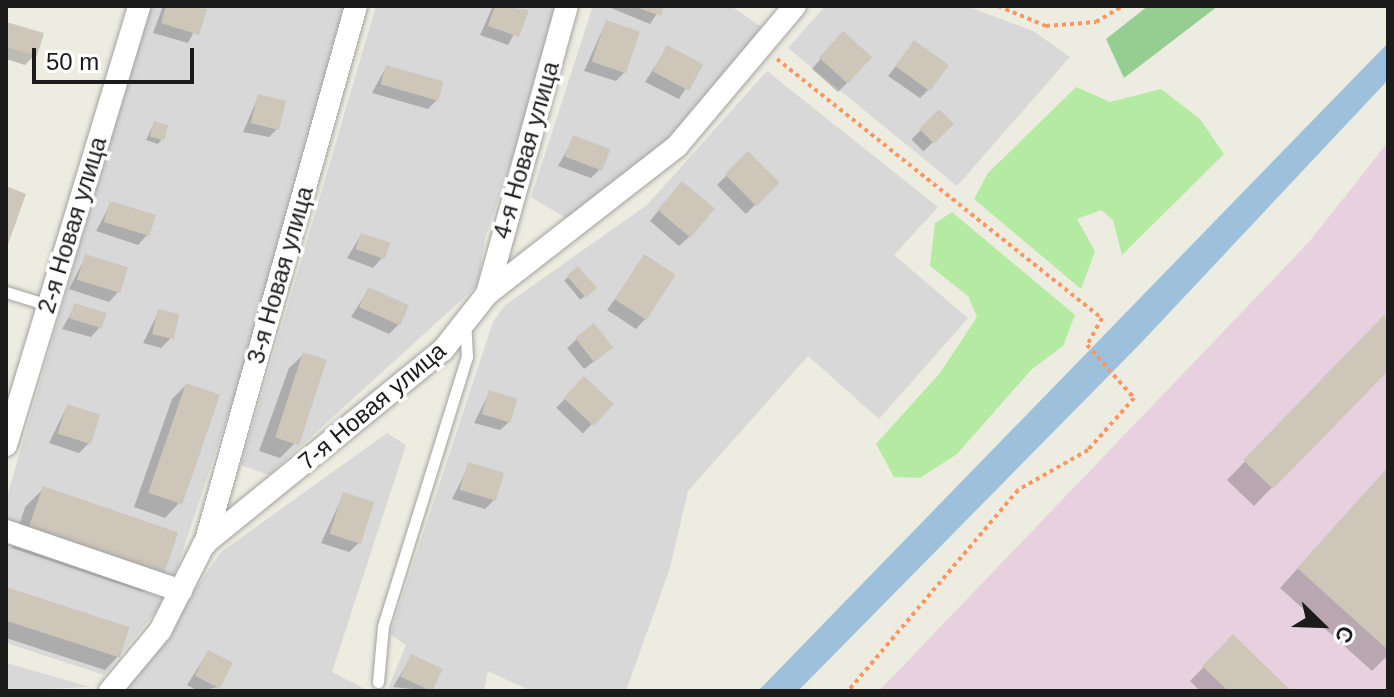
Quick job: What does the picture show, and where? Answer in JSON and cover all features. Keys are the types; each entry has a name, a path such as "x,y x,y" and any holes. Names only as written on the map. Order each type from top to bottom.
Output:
{"street":[{"name":"2-я Новая улица","path":"6,445 139,6"},
{"name":"3-я Новая улица","path":"204,544 356,6"},
{"name":"4-я Новая улица","path":"487,294 567,6"},
{"name":"7-я Новая улица","path":"110,691 160,631 204,544 431,360 487,294 677,146 795,6"},
{"path":"6,531 181,591"}],"lane":[{"path":"6,292 48,305"},
{"path":"378,682 383,626 467,357 465,322"}],"path":[{"path":"998,6 1046,26 1096,22 1123,6"},
{"path":"761,46 1102,318 1087,345 1123,378 1134,398 1097,440 1018,490 848,691"}],"shaded area":[{"path":"149,6 350,6 241,376 167,598 104,675 6,643 6,500"},
{"path":"376,6 563,6 485,239 478,285 269,475 241,465"},
{"path":"593,6 731,6 766,30 675,133 569,220 531,197"},
{"path":"825,6 966,6 1033,31 1070,57 957,186 788,48"},
{"path":"767,71 938,207 894,255 968,318 879,419 808,356 688,491 670,568 626,691 531,691 488,671 484,691 387,691 406,645 390,634 493,322 505,305 647,205"},
{"path":"1388,142 1388,691 879,691 1309,242"},
{"path":"387,433 406,445 332,672 369,691 125,691 221,552"},
{"path":"6,663 90,687 6,691"}],"green space":[{"path":"1148,6 1218,6 1124,78 1106,39"},
{"path":"1076,87 1110,102 1161,89 1200,119 1224,154 1122,255 1113,220 1101,210 1077,219 1095,251 1081,289 974,199 988,173"},
{"path":"952,212 1075,315 1063,346 1032,369 957,454 920,478 894,477 876,444 940,373 977,317 968,296 930,266 935,223"}],"water":[{"path":"1388,43 1388,80 1140,344 798,691 758,691"}],"building":[{"path":"166,6 207,9 199,35 161,23"},
{"path":"495,6 529,10 519,37 488,26"},
{"path":"633,6 664,6 661,16"},
{"path":"606,20 640,32 626,73 592,62"},
{"path":"6,22 44,33 37,56 6,47"},
{"path":"843,31 872,57 848,84 819,58"},
{"path":"914,40 949,65 930,91 895,66"},
{"path":"667,45 703,64 689,91 653,71"},
{"path":"386,65 444,82 438,101 380,84"},
{"path":"258,94 286,101 279,130 251,123"},
{"path":"939,109 954,124 934,144 919,129"},
{"path":"154,121 168,125 164,141 150,136"},
{"path":"573,135 610,149 602,171 565,156"},
{"path":"748,151 780,183 756,206 725,174"},
{"path":"682,181 715,209 691,238 658,210"},
{"path":"6,186 26,194 6,250"},
{"path":"110,201 156,215 149,236 104,222"},
{"path":"361,233 390,243 385,259 355,249"},
{"path":"85,254 128,267 120,293 77,280"},
{"path":"644,254 676,275 646,320 615,299"},
{"path":"578,266 597,288 586,298 567,276"},
{"path":"368,287 409,305 400,325 359,307"},
{"path":"74,303 107,313 102,328 69,318"},
{"path":"158,309 179,314 174,339 152,334"},
{"path":"1385,314 1388,371 1273,489 1243,460"},
{"path":"594,323 613,347 594,362 575,338"},
{"path":"303,352 327,360 299,445 275,438"},
{"path":"584,376 614,404 594,426 564,398"},
{"path":"186,383 220,395 182,504 148,493"},
{"path":"489,390 518,399 510,423 482,414"},
{"path":"67,404 100,415 91,444 57,433"},
{"path":"468,462 504,473 496,501 460,490"},
{"path":"1388,467 1388,650 1297,568"},
{"path":"43,486 178,533 164,575 28,529"},
{"path":"343,492 374,502 361,544 329,534"},
{"path":"6,587 130,627 120,658 6,621"},
{"path":"1233,634 1291,691 1228,691 1202,666"},
{"path":"208,650 233,663 220,689 195,676"},
{"path":"411,654 443,669 432,691 400,677"}]}
